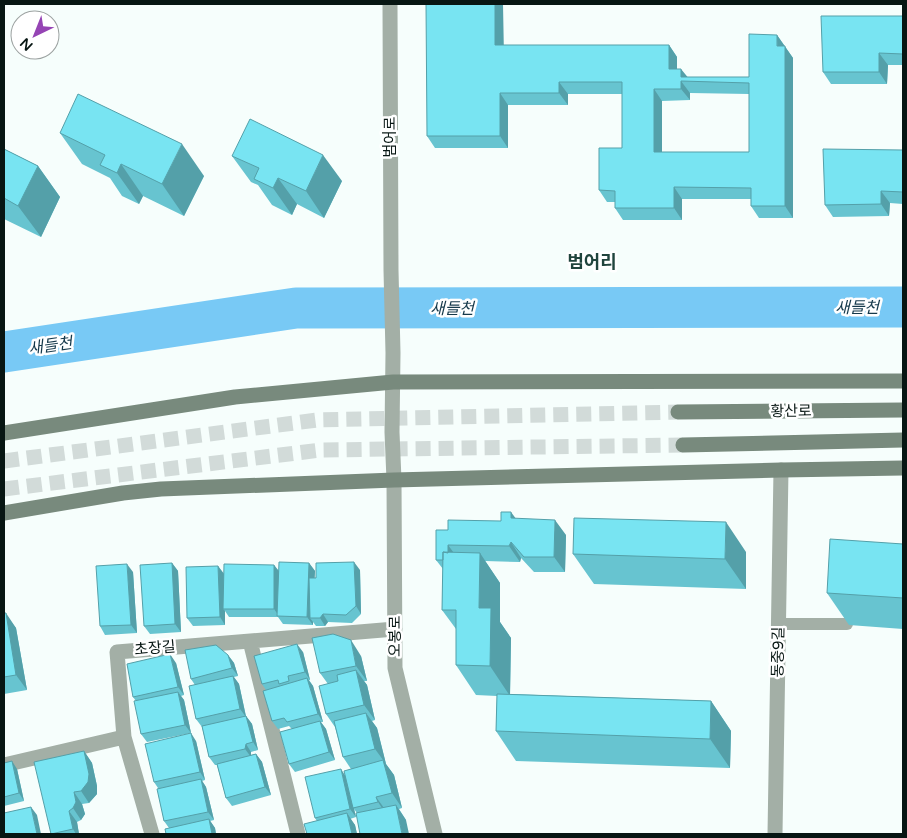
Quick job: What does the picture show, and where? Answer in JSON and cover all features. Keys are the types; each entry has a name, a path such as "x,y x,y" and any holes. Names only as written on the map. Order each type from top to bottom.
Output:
{"main road":[{"path":"4,434 234,397 393,382 903,381"},
{"name":"황산로","path":"678,412 903,410"},
{"name":"황산로","path":"683,445 903,440"},
{"path":"4,513 123,493 161,489 394,480 903,468"}],"street":[{"name":"범어로","path":"390,4 393,382"},
{"name":"오봉로","path":"393,382 395,668 435,834"},
{"name":"동중9길","path":"775,834 781,470"},
{"name":"초장길","path":"152,834 124,737 117,652 395,629"},
{"path":"250,641 298,834"},
{"path":"4,765 124,737"}],"lane":[{"path":"778,624 847,624"}],"building":[{"path":"426,4 495,4 495,45 669,45 669,69 681,69 681,77 749,77 749,34 777,35 777,46 785,46 785,206 751,206 751,188 674,187 674,208 615,208 615,191 599,190 599,148 622,148 622,82 559,82 559,93 500,93 500,136 427,136","holes":["681,81 749,83 749,152 654,152 654,89 681,89"]},
{"path":"821,16 903,16 903,54 879,53 879,72 823,72"},
{"path":"78,94 182,144 162,184 121,164 117,173 100,165 105,155 60,133"},
{"path":"250,119 323,155 306,191 278,178 273,188 254,179 259,168 232,156"},
{"path":"4,149 38,166 18,206 4,198"},
{"path":"823,149 903,150 903,192 881,191 881,204 825,205"},
{"path":"501,512 511,512 511,518 555,520 554,557 524,557 511,542 509,546 448,545 448,553 443,552 443,560 436,560 436,530 448,530 448,520 501,521"},
{"path":"574,518 726,522 725,559 573,554"},
{"path":"830,539 903,544 903,598 827,593"},
{"path":"443,552 480,553 479,608 491,608 490,666 456,665 456,610 442,610"},
{"path":"279,562 309,563 307,617 277,616"},
{"path":"354,562 356,606 346,615 323,614 320,618 310,618 309,578 316,578 316,563"},
{"path":"172,563 175,624 144,626 140,565"},
{"path":"127,564 131,625 100,626 96,566"},
{"path":"224,564 274,565 274,609 223,609"},
{"path":"218,566 220,617 187,618 186,567"},
{"path":"4,613 6,613 16,675 4,677"},
{"path":"333,634 351,640 356,666 320,673 312,638"},
{"path":"297,644 305,672 288,676 289,681 279,684 278,680 262,684 254,656"},
{"path":"216,645 228,655 232,668 191,679 185,650"},
{"path":"170,654 178,687 133,697 127,664"},
{"path":"356,670 364,705 326,714 319,686 338,681 337,675"},
{"path":"233,676 240,709 196,719 189,686"},
{"path":"307,678 318,714 287,722 284,718 272,721 263,691"},
{"path":"178,692 185,725 141,734 134,701"},
{"path":"497,694 711,701 710,739 496,731"},
{"path":"366,713 375,749 343,757 334,721"},
{"path":"246,716 253,742 246,744 245,749 209,757 202,726"},
{"path":"320,721 329,752 289,764 280,732"},
{"path":"191,733 200,772 154,782 145,744"},
{"path":"84,751 89,774 88,782 81,791 74,792 76,802 69,811 73,829 51,834 34,762"},
{"path":"256,754 265,787 226,798 217,764"},
{"path":"383,760 392,793 376,797 378,802 353,808 344,771"},
{"path":"12,761 19,793 4,797 4,763"},
{"path":"341,769 350,809 315,818 305,777"},
{"path":"201,779 208,812 164,821 157,789"},
{"path":"396,805 402,834 360,834 356,813"},
{"path":"31,807 37,834 4,834 4,813"},
{"path":"347,813 352,834 307,834 304,824"},
{"path":"209,819 212,834 166,834 165,829"}],"waterway":[{"name":"새들천","path":"4,352 296,308 903,307"}],"tunnel":[{"path":"4,461 317,420 678,412"},
{"path":"4,489 321,450 683,445"}],"district":[{"name":"범어리","path":"592,262"}]}
